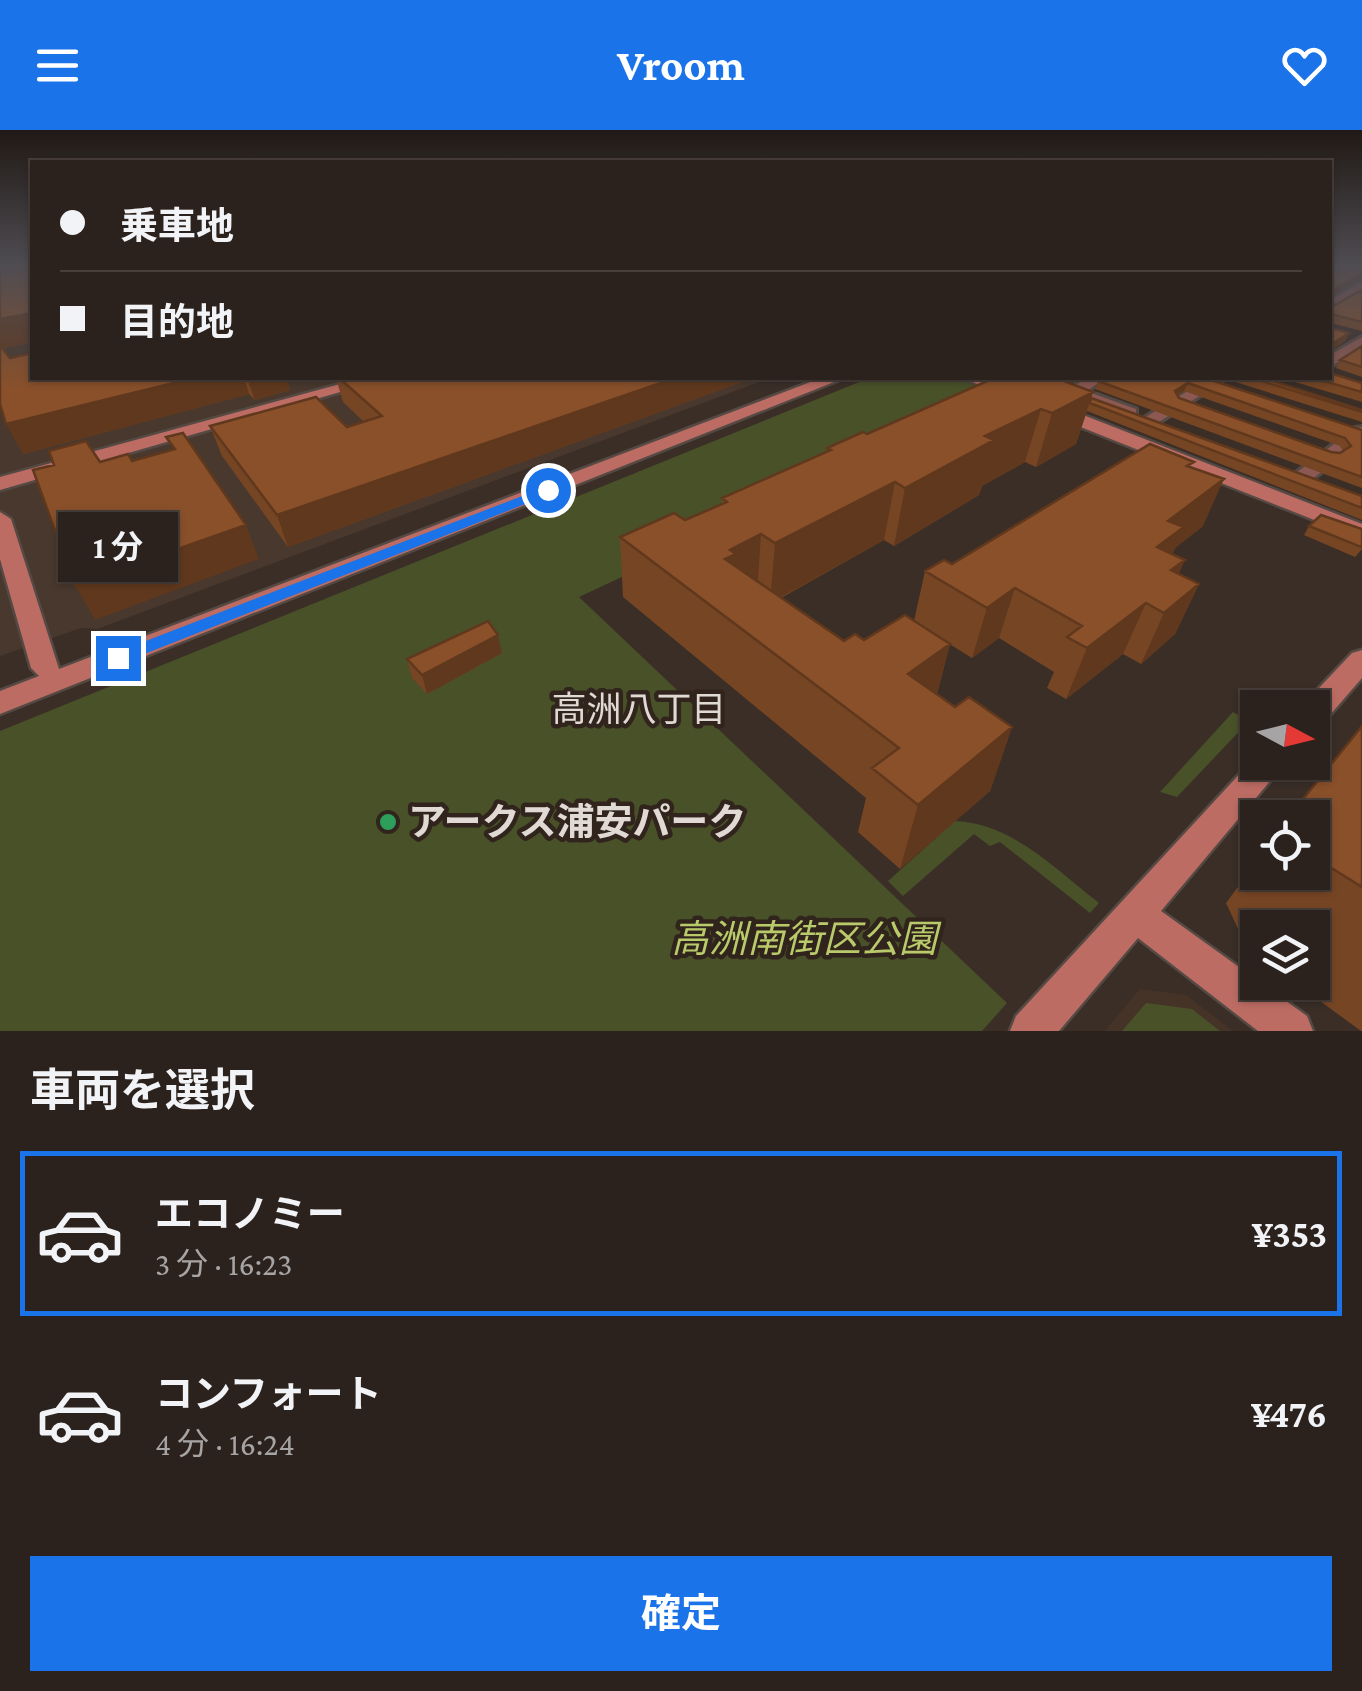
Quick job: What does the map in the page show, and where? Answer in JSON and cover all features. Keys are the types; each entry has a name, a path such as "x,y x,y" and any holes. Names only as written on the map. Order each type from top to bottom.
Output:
{"street":[{"path":"1332,317 1362,340 1334,355"},
{"path":"0,484 373,380"},
{"path":"978,380 1362,532"},
{"path":"1034,402 1096,380"},
{"path":"1073,391 1159,423 1206,380 1232,388"},
{"path":"0,685 804,383"},
{"path":"0,704 804,383"},
{"path":"1183,400 1202,407"},
{"path":"1303,477 1324,450 1355,430"},
{"path":"0,518 46,668"},
{"path":"1330,696 1362,660"},
{"path":"1031,1031 1254,780"},
{"path":"1134,913 1292,1031"}],"shaded area":[{"path":"0,306 30,306 30,380 765,380 97,629 81,628 0,656"},
{"path":"1140,989 1186,995 1233,1031 1105,1031"}],"green space":[{"name":"高洲南街区公園","path":"864,380 962,380 1004,398 579,597 1007,1003 982,1031 0,1031 0,731"},
{"path":"1233,712 1240,716 1240,730 1177,797 1160,792"},
{"path":"955,821 976,824 1014,839 1099,903 1090,913 1000,842 990,846 974,834 903,896 888,881"},
{"path":"1146,1003 1192,1009 1220,1031 1122,1031"}],"building":[{"path":"0,306 30,306 30,313 0,319"},
{"path":"1332,306 1362,306 1362,322 1332,314"},
{"path":"1332,328 1349,333 1332,344"},
{"path":"1362,346 1362,367 1340,360"},
{"path":"0,349 10,358 30,353 30,380 186,380 6,424 0,404"},
{"path":"1332,374 1362,383 1362,392 1320,380 1332,380"},
{"path":"341,380 669,380 277,515 210,426 316,397 347,427 382,416"},
{"path":"989,380 1061,380 1093,392 1052,413 1041,409 985,436 994,440 905,488 895,482 775,543 761,534 730,550 736,554 725,559 844,641 855,634 864,640 905,615 950,644 908,674 955,707 969,697 1012,727 918,805 872,768 899,748 620,537 674,513 685,520 727,502 722,498 831,450 827,448 863,432 867,434"},
{"path":"1211,380 1362,430 1362,477 1098,381","holes":["1188,383 1345,438 1351,446 1340,453 1331,452 1179,398 1175,391"]},
{"path":"1258,380 1269,380 1362,412"},
{"path":"1091,398 1362,496 1362,508 1090,403"},
{"path":"183,433 246,525 75,585 33,470 54,465 49,451 86,441 100,462 128,454 132,461 175,449 166,437"},
{"path":"1150,444 1194,462 1187,466 1224,479 1168,521 1184,527 1157,547 1185,560 1171,570 1199,584 1164,613 1146,603 1087,648 1067,637 1082,626 1015,588 987,608 925,571 944,560 952,564"},
{"path":"1321,515 1362,529 1361,547 1309,526"},
{"path":"488,621 498,635 422,675 407,659"},
{"path":"1362,726 1362,887 1330,867 1330,800 1302,800 1318,780 1330,780 1330,766"}],"place":[{"name":"アークス浦安パーク","path":"388,822"}],"district":[{"name":"高洲八丁目","path":"639,709"}],"route":[{"path":"118,658 548,490"}]}
